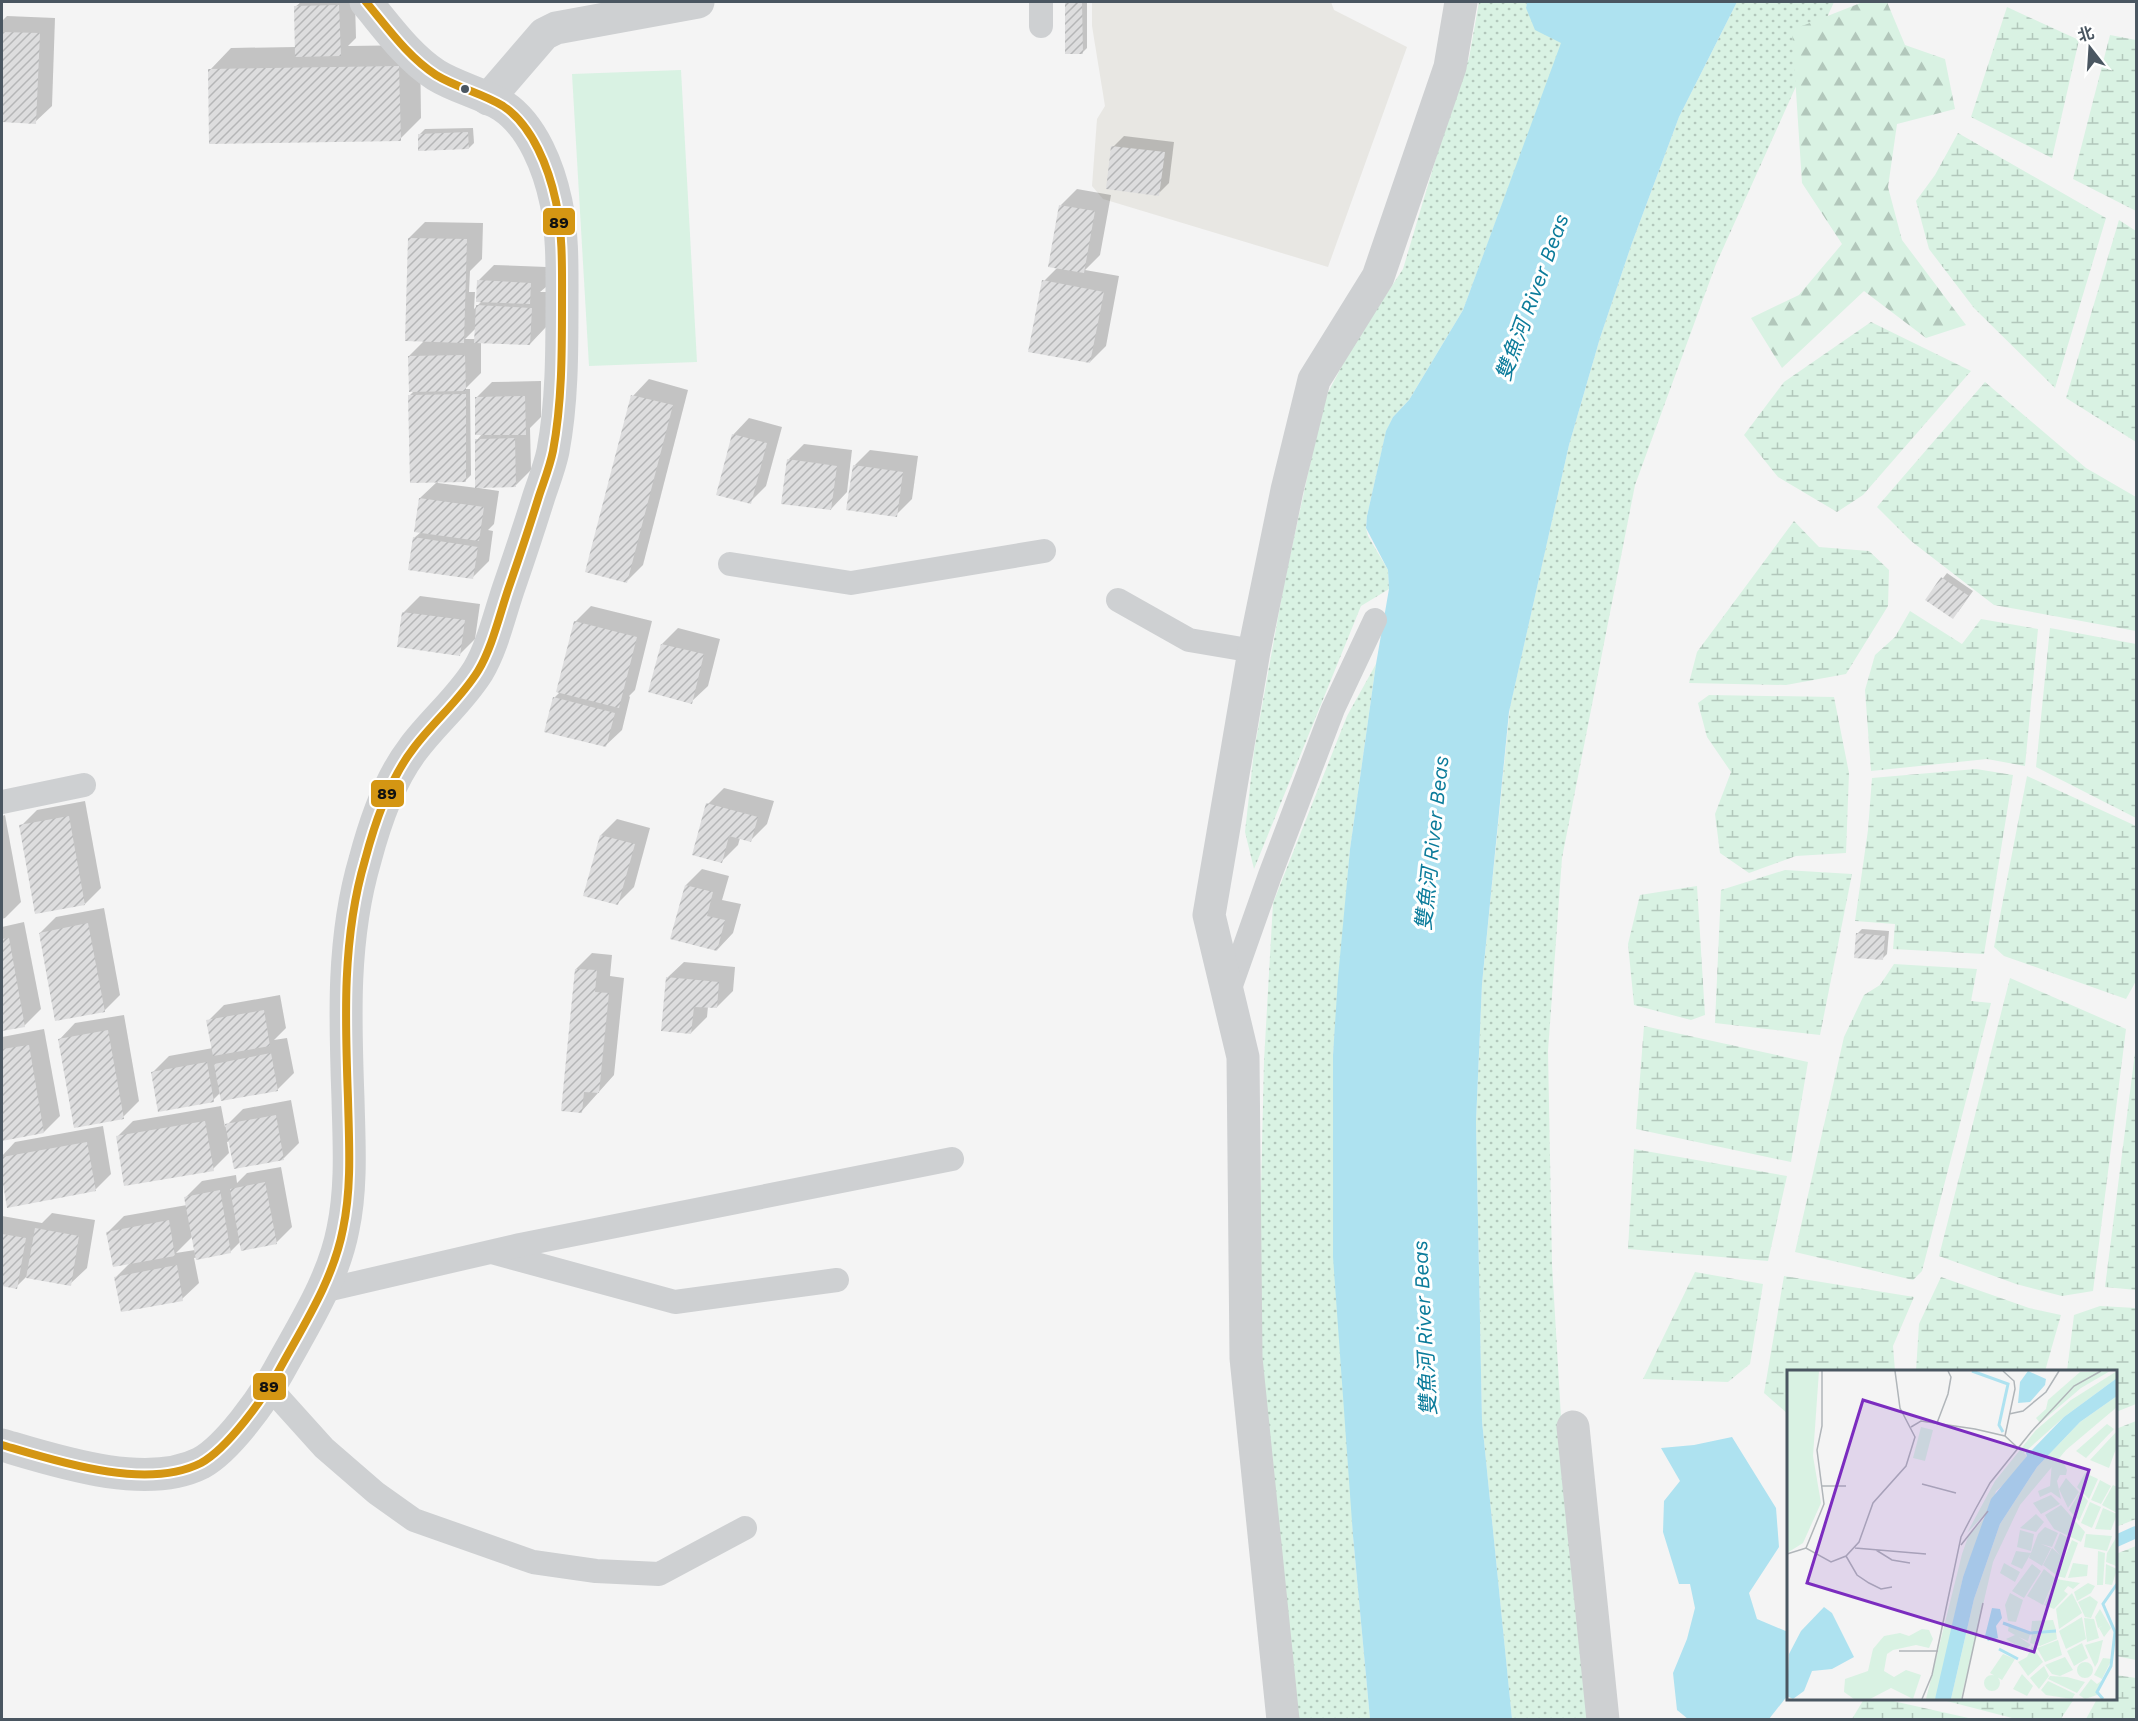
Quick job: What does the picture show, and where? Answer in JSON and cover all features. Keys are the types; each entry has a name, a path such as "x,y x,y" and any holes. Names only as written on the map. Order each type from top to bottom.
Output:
{"street":[{"path":"2,1445 75,1467 156,1474 181,1470 201,1463 222,1446 269,1387 322,1291 339,1250 347,1203 349,1139 345,1007 349,945 356,897 365,860 377,821 398,772 412,750 471,680 484,660 552,454 561,380 562,273 557,205 549,176 535,145 520,121 505,107 437,76 418,62 366,2"},
{"path":"488,99 544,34 556,27 698,2"},
{"path":"1283,1719 1246,1358 1243,1057 1209,915 1254,651 1287,490 1314,380 1378,277 1450,67 1461,2"},
{"path":"1573,1426 1604,1719"}],"lane":[{"path":"1041,2 1041,26"},
{"path":"730,564 851,583 1044,551"},
{"path":"1118,600 1189,639 1254,651"},
{"path":"1229,991 1270,874 1333,709 1375,620"},
{"path":"2,802 84,785"},
{"path":"322,1291 490,1252 952,1160"},
{"path":"490,1252 675,1302 837,1280"},
{"path":"269,1387 324,1448 376,1493 414,1520 533,1562 596,1571 659,1574 745,1528"}],"shaded area":[{"path":"1092,2 1331,2 1334,10 1407,47 1328,267 1103,199 1092,186 1097,119 1105,106 1092,26"}],"green space":[{"path":"1479,2 1527,2 1526,8 1562,43 1463,310 1409,400 1393,417 1386,432 1366,528 1368,536 1388,570 1389,589 1361,606 1254,869 1245,832 1254,751 1284,584 1324,400 1354,343 1403,269 1444,131 1469,58"},
{"path":"1737,2 1834,2 1716,264 1635,485 1562,858 1548,1051 1552,1264 1561,1417 1593,1719 1512,1720 1482,1421 1476,1122 1482,984 1510,707 1569,445 1600,338 1632,243 1679,117"},
{"path":"1863,2 1887,2 1905,45 1945,59 1955,109 1897,124 1888,187 1902,240 1966,325 1926,338 1864,291 1782,368 1751,318 1799,295 1842,244 1802,183 1792,30"},
{"path":"2007,7 2079,40 2052,158 1971,117"},
{"path":"2110,35 2136,40 2136,211 2073,179"},
{"path":"681,70 697,362 589,366 572,74"},
{"path":"1958,133 2106,218 2055,388 1974,308 1929,249 1916,201 1935,175"},
{"path":"2119,220 2136,231 2136,442 2066,398"},
{"path":"1871,322 1971,371 1863,495 1837,512 1778,477 1744,435 1784,382"},
{"path":"1985,382 2086,468 2136,497 2136,631 1994,605 1911,541 1877,507"},
{"path":"1794,521 1819,547 1869,551 1889,570 1888,606 1846,674 1786,685 1689,683 1697,652"},
{"path":"1910,611 1962,644 1981,619 2038,629 2025,766 1987,759 1871,771 1865,690 1875,655 1895,637"},
{"path":"2050,628 2136,644 2136,818 2036,767"},
{"path":"1376,664 1350,849 1333,1055 1353,1536 1370,1719 1296,1719 1261,1383 1259,1271 1264,1061 1273,903 1347,716"},
{"path":"1709,695 1834,697 1849,773 1846,853 1796,856 1749,873 1720,853 1715,814 1731,772 1707,737 1698,703"},
{"path":"1976,769 2013,775 1984,954 1893,949 1895,924 1855,921 1868,830 1872,778"},
{"path":"2027,776 2136,826 2136,981 2126,999 2004,956 1994,947"},
{"path":"1785,870 1852,874 1820,1035 1715,1023 1721,890"},
{"path":"1697,886 1705,1015 1691,1020 1634,1005 1628,944 1640,895"},
{"path":"1894,964 1977,969 1971,1001 1991,1003 1922,1271 1913,1280 1795,1252 1844,1037 1864,995 1880,985"},
{"path":"2010,978 2126,1029 2093,1291 2062,1296 2016,1284 1939,1256"},
{"path":"1644,1026 1808,1062 1791,1162 1636,1129"},
{"path":"2136,1045 2136,1290 2105,1287"},
{"path":"1634,1149 1787,1176 1768,1261 1628,1249"},
{"path":"1695,1272 1763,1284 1750,1364 1728,1382 1643,1379"},
{"path":"1784,1276 1914,1297 1893,1346 1895,1370 1787,1370 1787,1413 1764,1393"},
{"path":"1941,1277 2029,1308 2061,1315 2045,1370 1916,1370 1919,1324"},
{"path":"2100,1306 2136,1308 2136,1404 2117,1412 2117,1370 2067,1370 2074,1315"},
{"path":"2136,1421 2136,1519 2117,1527 2117,1429"},
{"path":"2136,1546 2136,1660 2117,1656 2117,1554"},
{"path":"2117,1675 2136,1678 2136,1719 2086,1719 2096,1700 2117,1700"},
{"path":"1863,1700 1888,1700 1973,1719 1852,1719"},
{"path":"1943,1700 2073,1700 2060,1720 2016,1719"}],"water":[{"name":"雙魚河 River Beas","path":"1527,2 1737,2 1679,117 1632,243 1600,338 1569,445 1509,712 1482,984 1476,1122 1482,1421 1512,1719 1370,1719 1353,1536 1333,1257 1333,1055 1338,978 1350,849 1389,589 1388,570 1366,528 1367,516 1386,431 1393,417 1409,400 1463,310 1561,43 1535,30 1526,8"},
{"path":"1732,1437 1776,1508 1779,1547 1749,1593 1757,1619 1787,1632 1787,1696 1769,1719 1688,1719 1677,1710 1673,1673 1687,1639 1695,1608 1690,1584 1679,1584 1663,1532 1664,1501 1680,1481 1661,1448 1694,1445"}],"building":[{"path":"1065,2 1082,2 1083,54 1065,54"},
{"path":"339,5 341,56 295,57 294,6"},
{"path":"2,32 40,33 36,124 2,122"},
{"path":"399,66 401,141 209,144 208,69"},
{"path":"468,132 469,149 418,151 418,134"},
{"path":"1111,146 1165,152 1159,196 1106,189"},
{"path":"1059,205 1095,211 1084,273 1048,267"},
{"path":"408,238 467,239 464,343 405,341"},
{"path":"477,280 531,283 530,304 476,302"},
{"path":"1042,280 1104,292 1090,363 1028,352"},
{"path":"476,305 532,308 530,345 474,343"},
{"path":"465,355 466,391 409,392 408,356"},
{"path":"466,394 466,482 410,483 408,395"},
{"path":"631,395 673,405 627,583 585,572"},
{"path":"525,396 526,435 475,435 475,397"},
{"path":"732,434 767,443 751,504 716,495"},
{"path":"515,438 516,487 475,488 475,439"},
{"path":"787,459 837,466 831,510 781,504"},
{"path":"853,465 903,472 897,517 846,510"},
{"path":"419,498 484,507 479,541 414,532"},
{"path":"413,537 478,547 473,579 408,570"},
{"path":"1941,577 1969,596 1953,619 1925,600"},
{"path":"402,612 465,620 460,656 397,647"},
{"path":"574,621 637,637 619,708 556,692"},
{"path":"661,644 704,654 692,704 648,692"},
{"path":"553,697 615,713 606,747 544,732"},
{"path":"706,803 758,817 751,842 729,836 722,863 692,855"},
{"path":"69,816 85,905 35,914 19,825"},
{"path":"600,835 635,844 618,905 583,896"},
{"path":"685,885 713,892 707,916 725,920 717,951 670,939"},
{"path":"88,923 105,1012 55,1021 39,933"},
{"path":"1856,933 1885,936 1883,960 1854,958"},
{"path":"9,938 25,1027 2,1031 2,939"},
{"path":"575,969 597,970 595,992 609,993 599,1093 584,1092 582,1113 561,1111"},
{"path":"666,977 719,982 717,1008 694,1007 691,1034 661,1031"},
{"path":"264,1010 270,1046 213,1056 206,1020"},
{"path":"108,1030 124,1119 74,1128 58,1039"},
{"path":"29,1045 44,1133 2,1141 2,1049"},
{"path":"271,1053 278,1091 221,1101 214,1064"},
{"path":"207,1062 214,1102 158,1112 151,1072"},
{"path":"276,1115 284,1160 234,1169 225,1124"},
{"path":"205,1121 214,1171 124,1186 116,1136"},
{"path":"87,1142 96,1191 7,1208 2,1178 2,1157"},
{"path":"265,1182 277,1244 241,1251 230,1189"},
{"path":"220,1190 231,1253 196,1260 184,1197"},
{"path":"169,1220 175,1256 113,1267 106,1232"},
{"path":"35,1228 79,1236 71,1286 26,1278"},
{"path":"2,1234 26,1238 17,1289 2,1286"},
{"path":"177,1265 183,1301 121,1312 114,1277"}],"waterway":[{"path":"2117,1541 2136,1532"}],"transit line":[{"name":"89","path":"2,1445 74,1465 128,1474 179,1471 201,1463 233,1435 254,1409 297,1338 325,1285 338,1248 346,1213 349,1164 347,979 352,919 369,846 378,816 404,761 463,692 478,671 488,651 552,457 561,378 562,252 556,202 544,162 531,136 514,115 495,101 444,80 426,68 398,41 366,2"}]}
